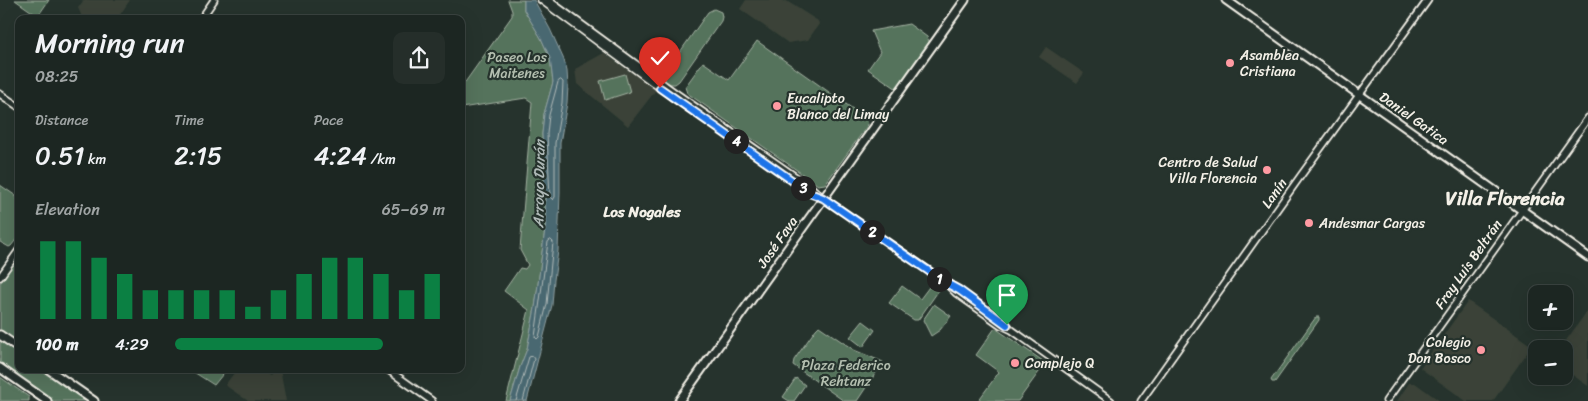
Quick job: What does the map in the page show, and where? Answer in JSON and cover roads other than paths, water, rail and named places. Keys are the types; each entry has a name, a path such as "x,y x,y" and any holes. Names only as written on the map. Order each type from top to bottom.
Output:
{"main road":[{"name":"José Fava","path":"678,401 965,0"},
{"name":"Daniel Gatica","path":"1226,0 1588,257"},
{"path":"0,335 15,345"},
{"path":"0,368 47,401"},
{"path":"54,373 94,401"}],"street":[{"path":"204,15 214,0"},
{"path":"541,0 551,3 679,102 810,193 823,198 1111,401"},
{"name":"Lanín","path":"1141,401 1428,0"},
{"path":"0,94 15,104"},
{"name":"Fray Luis Beltrán","path":"1386,401 1588,118"},
{"path":"0,277 15,256"},
{"path":"393,373 432,401"}],"water":[{"path":"524,0 534,0 550,29 564,60 568,86 560,143 558,251 552,305 527,401 510,401 527,349 535,308 546,221 542,134 544,114 553,82 550,58 541,38 524,10"}],"place":[{"name":"Asamblea Cristiana","path":"1230,63"},
{"name":"Eucalipto Blanco del Limay","path":"777,106"},
{"name":"Centro de Salud Villa Florencia","path":"1267,170"},
{"name":"Andesmar Cargas","path":"1309,223"},
{"name":"Colegio Don Bosco","path":"1481,350"},
{"name":"Complejo Q","path":"1015,363"}],"district":[{"name":"Villa Florencia","path":"1505,198"},
{"name":"Los Nogales","path":"642,212"}],"park label":[{"name":"Paseo Los Maitenes","path":"517,66"},
{"name":"Plaza Federico Rehtanz","path":"846,374"}],"water label":[{"name":"Arroyo Durán","path":"539,184"}]}
